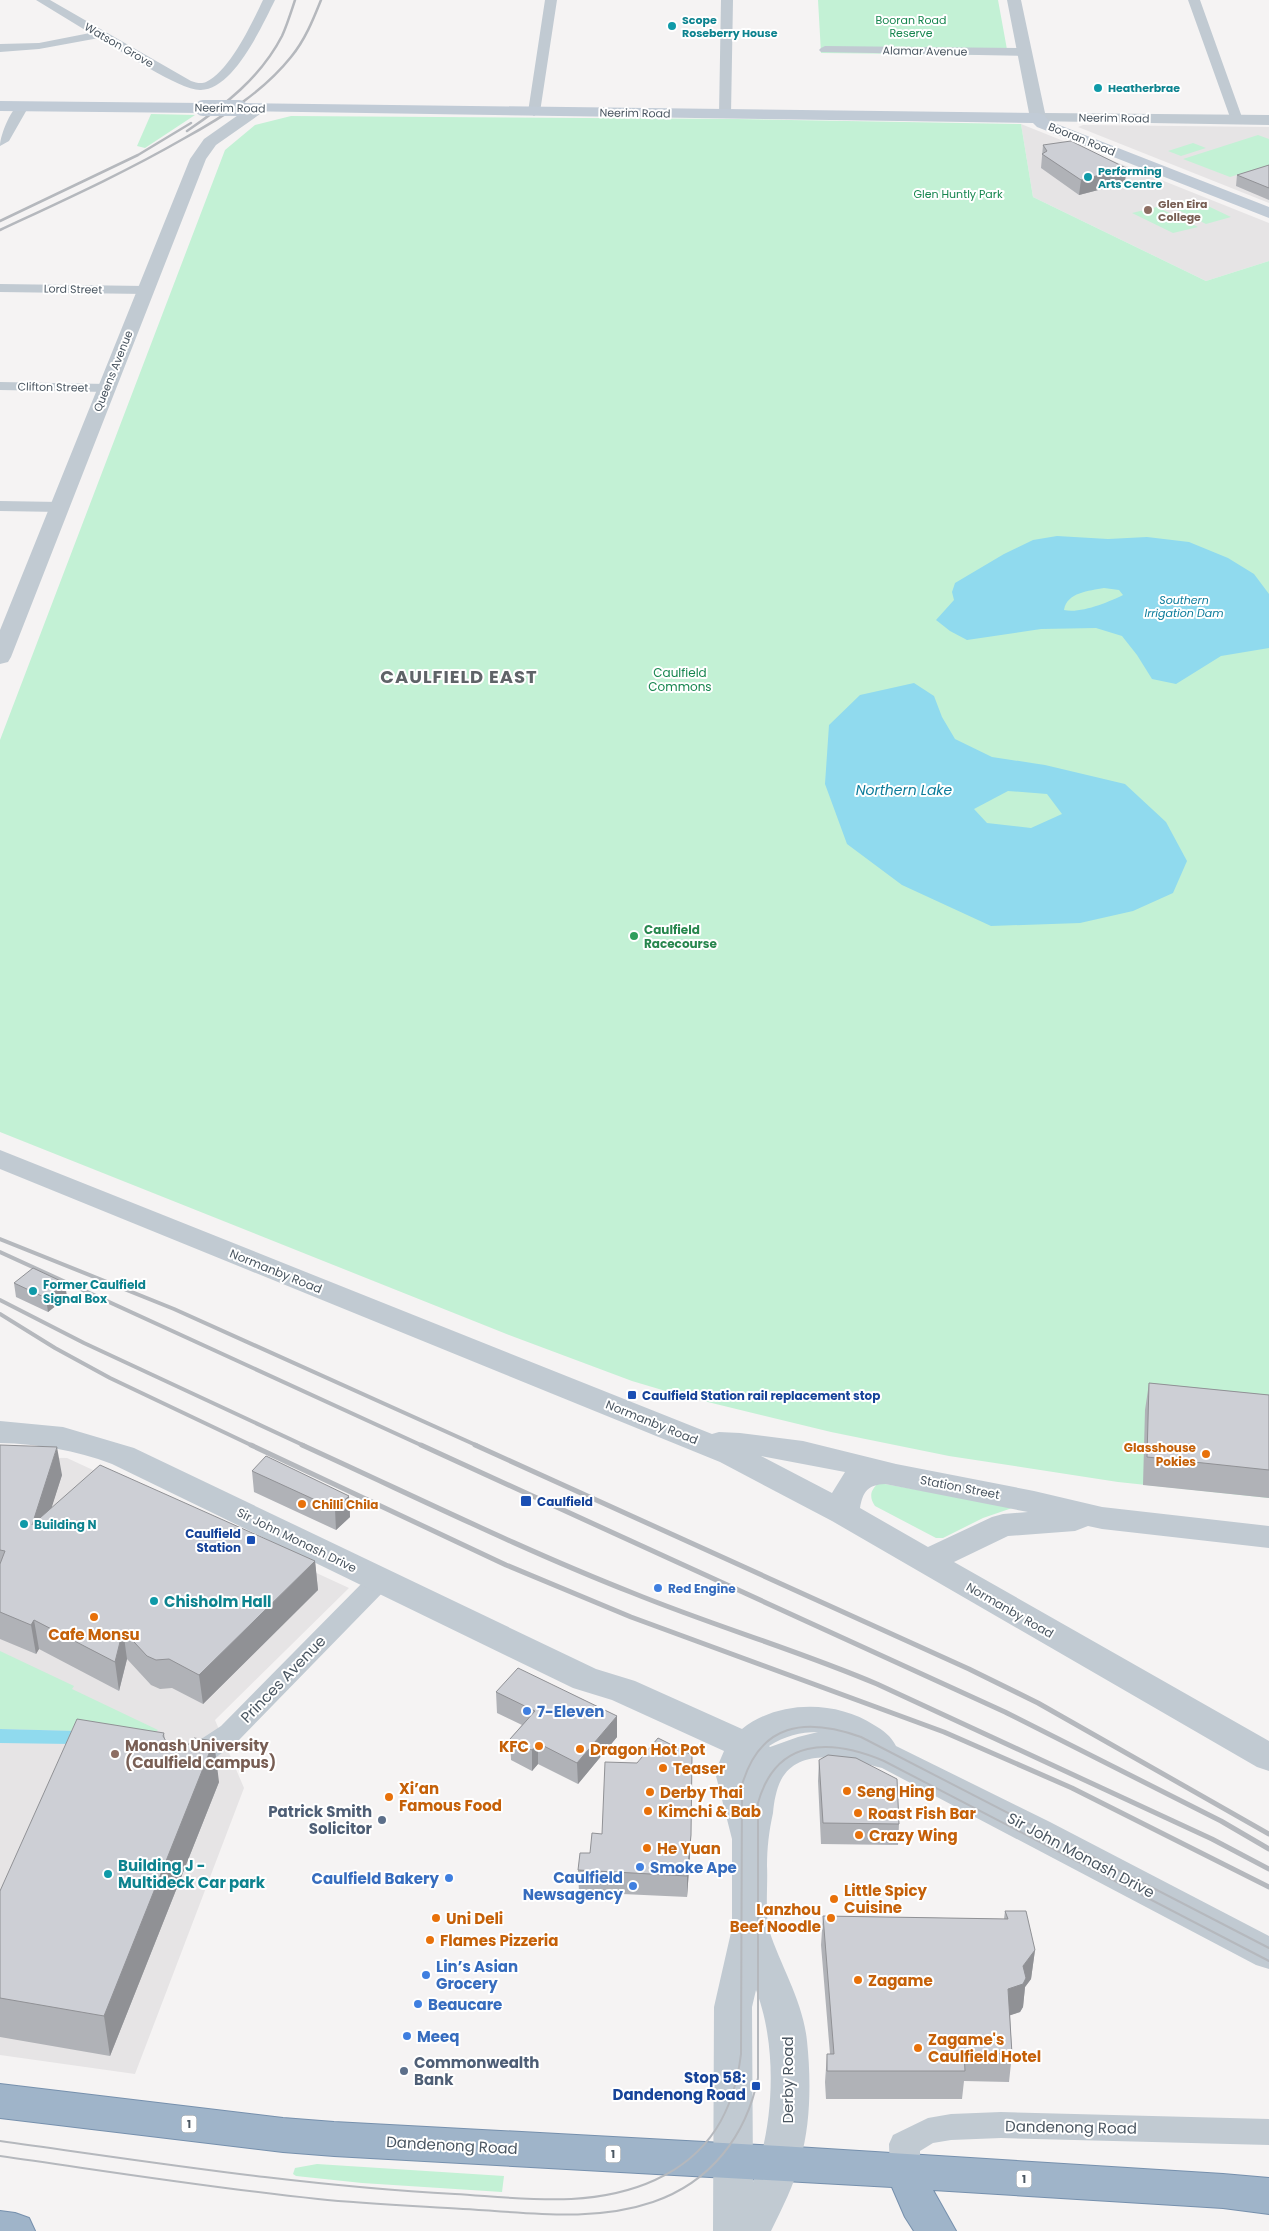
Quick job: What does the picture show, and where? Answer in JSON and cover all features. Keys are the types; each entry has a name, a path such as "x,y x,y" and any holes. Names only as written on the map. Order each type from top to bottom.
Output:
{"highway":[{"name":"Dandenong Road","path":"0,2101 283,2136 780,2163 1223,2191 1269,2196"},
{"path":"905,2172 919,2205 936,2231"},
{"path":"0,2229 15,2231"}],"main road":[{"name":"Neerim Road","path":"0,106 1038,118"},
{"name":"Booran Road","path":"1038,118 1043,124 1269,213"}],"street":[{"name":"Watson Grove","path":"42,0 187,84 198,86 212,84 231,65 253,32 269,0"},
{"path":"534,112 551,0"},
{"path":"725,114 727,0"},
{"name":"Booran Road","path":"1014,0 1038,118"},
{"path":"1194,0 1237,120"},
{"path":"0,48 38,46 100,34"},
{"name":"Alamar Avenue","path":"825,50 1025,52"},
{"path":"0,142 5,138 23,106"},
{"name":"Queens Avenue","path":"2,648 200,153 248,109"},
{"name":"Neerim Road","path":"1038,118 1269,120"},
{"name":"Lord Street","path":"0,288 145,290"},
{"name":"Clifton Street","path":"0,386 107,388"},
{"path":"0,506 60,507"},
{"name":"Normanby Road","path":"0,1159 705,1443 755,1465 1269,1758"},
{"name":"Sir John Monash Drive","path":"0,1432 39,1433 66,1437 93,1444 147,1467 585,1680 614,1702 751,1758 776,1760 789,1753 810,1746 827,1744 851,1746 893,1758 1269,1954"},
{"path":"705,1443 752,1444 786,1448 894,1474"},
{"name":"Station Street","path":"843,1514 848,1490 855,1480 870,1474 894,1474 1034,1502 1102,1518 1269,1537"},
{"name":"Station Street","path":"928,1562 980,1534 1003,1526 1102,1518"},
{"name":"Princes Avenue","path":"184,1776 192,1762 202,1752 230,1733 380,1580"},
{"name":"Derby Road","path":"733,2231 733,2007 750,1928 749,1844 757,1801 763,1782 751,1758"},
{"name":"Derby Road","path":"750,1928 756,1949 780,2002 786,2028 789,2100 786,2138 780,2163 769,2193 750,2231"},
{"name":"Dandenong Road","path":"905,2172 904,2144 928,2131 950,2127 1001,2125 1269,2132"}],"shaded area":[{"name":"Glen Eira College","path":"1021,124 1269,223 1269,261 1206,281 1033,197"},
{"name":"Glen Eira College","path":"1083,125 1269,127 1269,203 1078,127"},
{"name":"Monash University (Caulfield campus)","path":"0,1457 67,1458 349,1588 215,1720 244,1788 135,2074 0,2055"}],"green space":[{"name":"Booran Road Reserve","path":"818,0 998,0 1008,55 821,53"},
{"path":"151,114 195,115 145,148 137,146"},
{"name":"Caulfield Racecourse","path":"291,116 737,119 1021,124 1033,197 1206,281 1269,261 1269,1498 1118,1482 949,1456 831,1432 679,1395 632,1381 509,1335 0,1132 0,740 225,150 255,125"},
{"path":"1258,135 1269,139 1269,165 1230,177 1183,159"},
{"path":"1193,143 1206,148 1181,156 1168,151"},
{"path":"1193,199 1231,217 1206,224 1168,205"},
{"path":"1157,207 1198,227 1173,233 1132,213"},
{"path":"879,1483 1015,1507 983,1518 943,1538 936,1538 875,1506 871,1494"},
{"path":"0,1651 74,1686 72,1689 158,1730 155,1733 0,1729"},
{"path":"317,2164 504,2176 502,2192 362,2183 296,2176 293,2174 295,2168"}],"water":[{"name":"Southern Irrigation Dam","path":"1057,536 1108,539 1147,537 1189,542 1228,558 1254,574 1269,594 1269,648 1221,656 1176,684 1152,679 1122,636 1096,628 1041,629 967,640 950,631 936,620 954,600 952,592 955,583 1004,554 1033,540","holes":["1104,588 1119,590 1123,595 1102,604 1086,609 1064,610 1069,599 1080,593"]},
{"name":"Northern Lake","path":"914,683 934,696 942,717 955,739 992,757 1045,765 1125,784 1166,822 1187,861 1173,893 1133,911 1080,923 991,926 902,885 847,844 825,784 829,725 860,695","holes":["1008,791 1047,794 1062,814 1031,828 987,823 974,809"]},
{"path":"0,1729 155,1733 143,1745 0,1743"}],"building":[{"path":"1071,141 1126,168 1081,180 1042,154 1047,151 1043,145"},
{"path":"1269,165 1269,188 1237,175"},
{"path":"33,1268 65,1283 46,1298 14,1283"},
{"name":"Glasshouse Pokies","path":"1149,1383 1269,1395 1269,1470 1147,1457"},
{"name":"Chisholm Hall","path":"0,1445 57,1447 32,1525 100,1465 315,1561 199,1675 169,1659 156,1660 147,1656 123,1630 115,1662 34,1620 31,1625 0,1612 0,1564 5,1551 0,1550"},
{"path":"266,1456 349,1496 335,1509 252,1471"},
{"path":"518,1668 617,1716 577,1763 538,1743 532,1750 510,1739 535,1711 496,1692"},
{"name":"Building J - Multideck Car park","path":"77,1719 164,1733 163,1736 167,1743 178,1747 189,1744 194,1738 214,1741 104,2016 0,1998 0,1891"},
{"path":"658,1738 692,1755 691,1835 687,1876 578,1870 580,1853 590,1853 592,1833 602,1834 605,1762 637,1763"},
{"path":"828,1755 856,1758 897,1779 899,1824 823,1823 819,1760"},
{"name":"Zagame's Caulfield Hotel","path":"1005,1911 1026,1911 1035,1950 1023,1966 1026,1978 1023,1984 1008,1989 1012,2054 964,2052 965,2071 827,2071 827,2054 834,2054 823,1916 1008,1919"}],"tram line":[{"path":"0,2141 284,2179 506,2198 556,2199 607,2195 655,2180 691,2158 705,2144 716,2129 732,2094 738,2075 741,2054 742,1785 750,1764 760,1749 773,1737 787,1730 803,1727 821,1727 861,1737 1269,1948"},
{"path":"0,2156 278,2195 372,2204 535,2214 606,2212 653,2202 674,2193 709,2169 723,2154 745,2119 752,2099 758,2078 758,1803 766,1782 778,1766 792,1755 807,1749 825,1747 844,1749 884,1761 1269,1961"}],"railway":[{"path":"187,131 228,101 264,65 282,36 295,0"},
{"path":"0,230 138,163 198,131 242,103 280,70 291,57 305,37 321,0"},
{"path":"0,221 138,155 191,123"},
{"path":"0,1239 174,1309 478,1446"},
{"path":"0,1252 423,1446"},
{"path":"0,1300 84,1343 305,1446"},
{"path":"0,1314 55,1348 110,1378 253,1446"},
{"path":"251,1445 506,1565 631,1617 944,1732 1072,1788 1269,1887"},
{"path":"302,1445 591,1576 663,1605 817,1660 877,1684 1212,1839 1269,1869"},
{"path":"421,1445 1005,1712 1221,1821 1269,1849"},
{"path":"475,1445 969,1669 1038,1703 1269,1834"}],"place":[{"name":"Scope Roseberry House","path":"672,26"},
{"name":"Heatherbrae","path":"1098,88"},
{"name":"Performing Arts Centre","path":"1088,177"},
{"name":"Glen Eira College","path":"1148,210"},
{"name":"Caulfield Racecourse","path":"634,936"},
{"name":"Former Caulfield Signal Box","path":"33,1291"},
{"name":"Caulfield Station rail replacement stop","path":"632,1395"},
{"name":"Glasshouse Pokies","path":"1206,1454"},
{"name":"Caulfield","path":"526,1501"},
{"name":"Chilli Chila","path":"302,1504"},
{"name":"Building N","path":"24,1524"},
{"name":"Caulfield Station","path":"251,1540"},
{"name":"Red Engine","path":"658,1588"},
{"name":"Chisholm Hall","path":"154,1601"},
{"name":"Cafe Monsu","path":"94,1617"},
{"name":"7-Eleven","path":"527,1711"},
{"name":"KFC","path":"539,1746"},
{"name":"Dragon Hot Pot","path":"580,1749"},
{"name":"Monash University (Caulfield campus)","path":"115,1754"},
{"name":"Teaser","path":"663,1768"},
{"name":"Seng Hing","path":"847,1791"},
{"name":"Derby Thai","path":"650,1792"},
{"name":"Xi’an Famous Food","path":"389,1797"},
{"name":"Kimchi & Bab","path":"648,1811"},
{"name":"Roast Fish Bar","path":"858,1813"},
{"name":"Patrick Smith Solicitor","path":"382,1820"},
{"name":"Crazy Wing","path":"859,1835"},
{"name":"He Yuan","path":"647,1848"},
{"name":"Smoke Ape","path":"640,1867"},
{"name":"Building J - Multideck Car park","path":"108,1874"},
{"name":"Caulfield Bakery","path":"449,1878"},
{"name":"Caulfield Newsagency","path":"633,1886"},
{"name":"Little Spicy Cuisine","path":"834,1899"},
{"name":"Uni Deli","path":"436,1918"},
{"name":"Lanzhou Beef Noodle","path":"831,1918"},
{"name":"Flames Pizzeria","path":"430,1940"},
{"name":"Lin’s Asian Grocery","path":"426,1975"},
{"name":"Zagame","path":"858,1980"},
{"name":"Beaucare","path":"418,2004"},
{"name":"Meeq","path":"407,2036"},
{"name":"Zagame's Caulfield Hotel","path":"918,2048"},
{"name":"Commonwealth Bank","path":"404,2071"},
{"name":"Stop 58: Dandenong Road","path":"756,2086"}],"district":[{"name":"CAULFIELD EAST","path":"459,676"}],"park label":[{"name":"Glen Huntly Park","path":"958,194"},
{"name":"Caulfield Commons","path":"680,679"}]}
